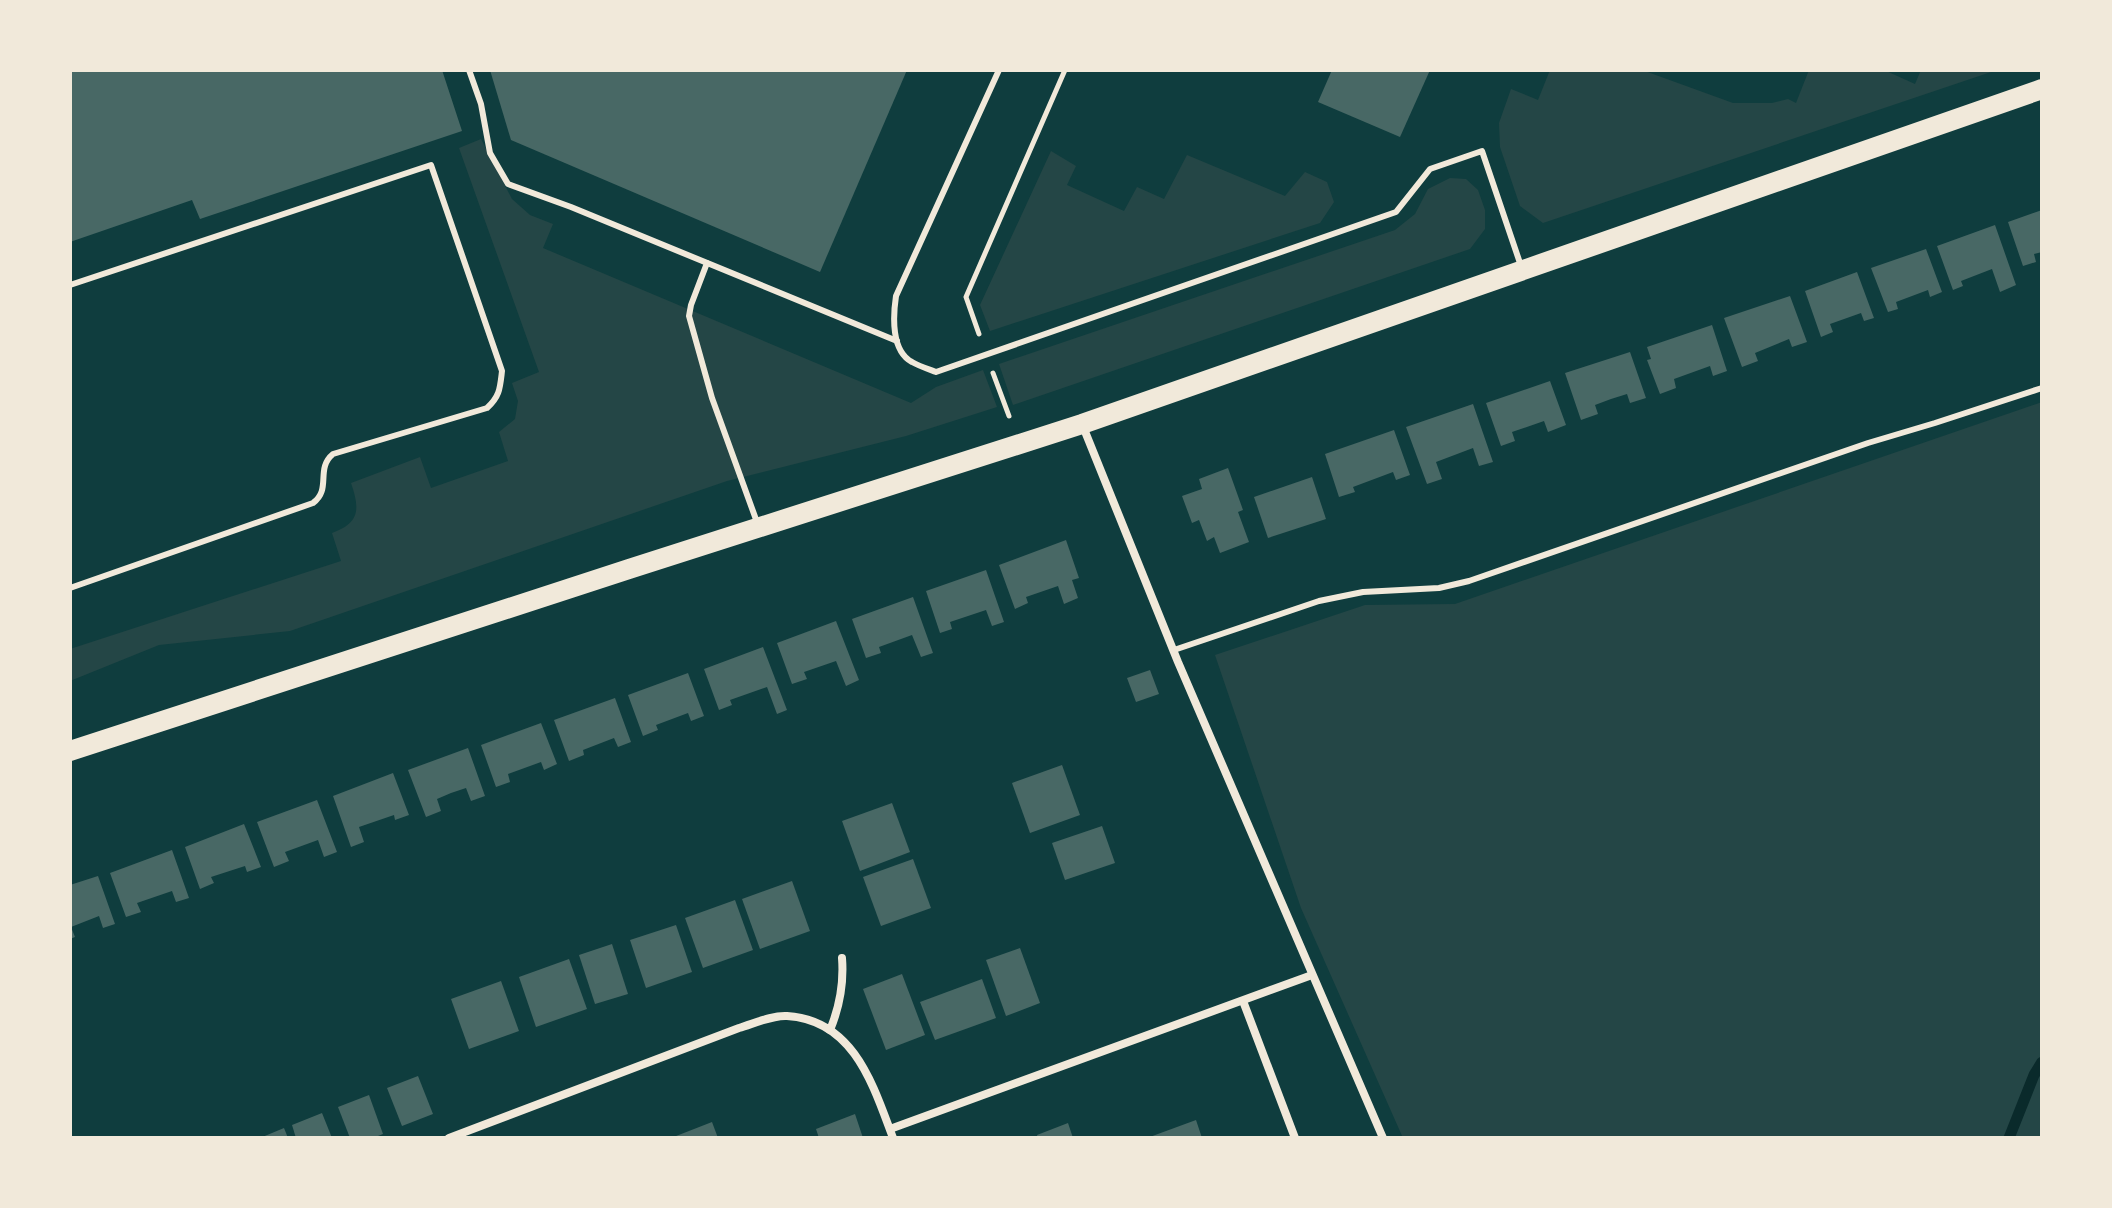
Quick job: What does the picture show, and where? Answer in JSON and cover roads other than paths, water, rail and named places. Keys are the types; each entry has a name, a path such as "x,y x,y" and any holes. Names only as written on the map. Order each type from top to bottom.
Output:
{"main road":[{"path":"70,751 1020,445 2042,89"}],"street":[{"path":"1082,424 1174,650 1383,1138"},
{"path":"830,1030 841,997 842,958"},
{"path":"449,1138 739,1028 784,1015 822,1023 855,1053 876,1090 892,1134 1312,975"},
{"path":"1243,1001 1295,1138"}],"lane":[{"path":"469,70 481,104 490,153 508,184 897,341"},
{"path":"999,70 896,296 893,319 897,341 908,361 936,372 1396,212 1430,169 1482,151 1522,270"},
{"path":"70,285 431,165 502,371 496,400 487,408 333,454 326,459 323,488 320,497 313,503 70,588"},
{"path":"707,263 689,316 712,398 759,528"},
{"path":"1174,650 1319,601 1363,592 1439,588 1469,581 1868,443 2042,388"}],"waterway":[{"path":"2009,1138 2042,1062"}]}
